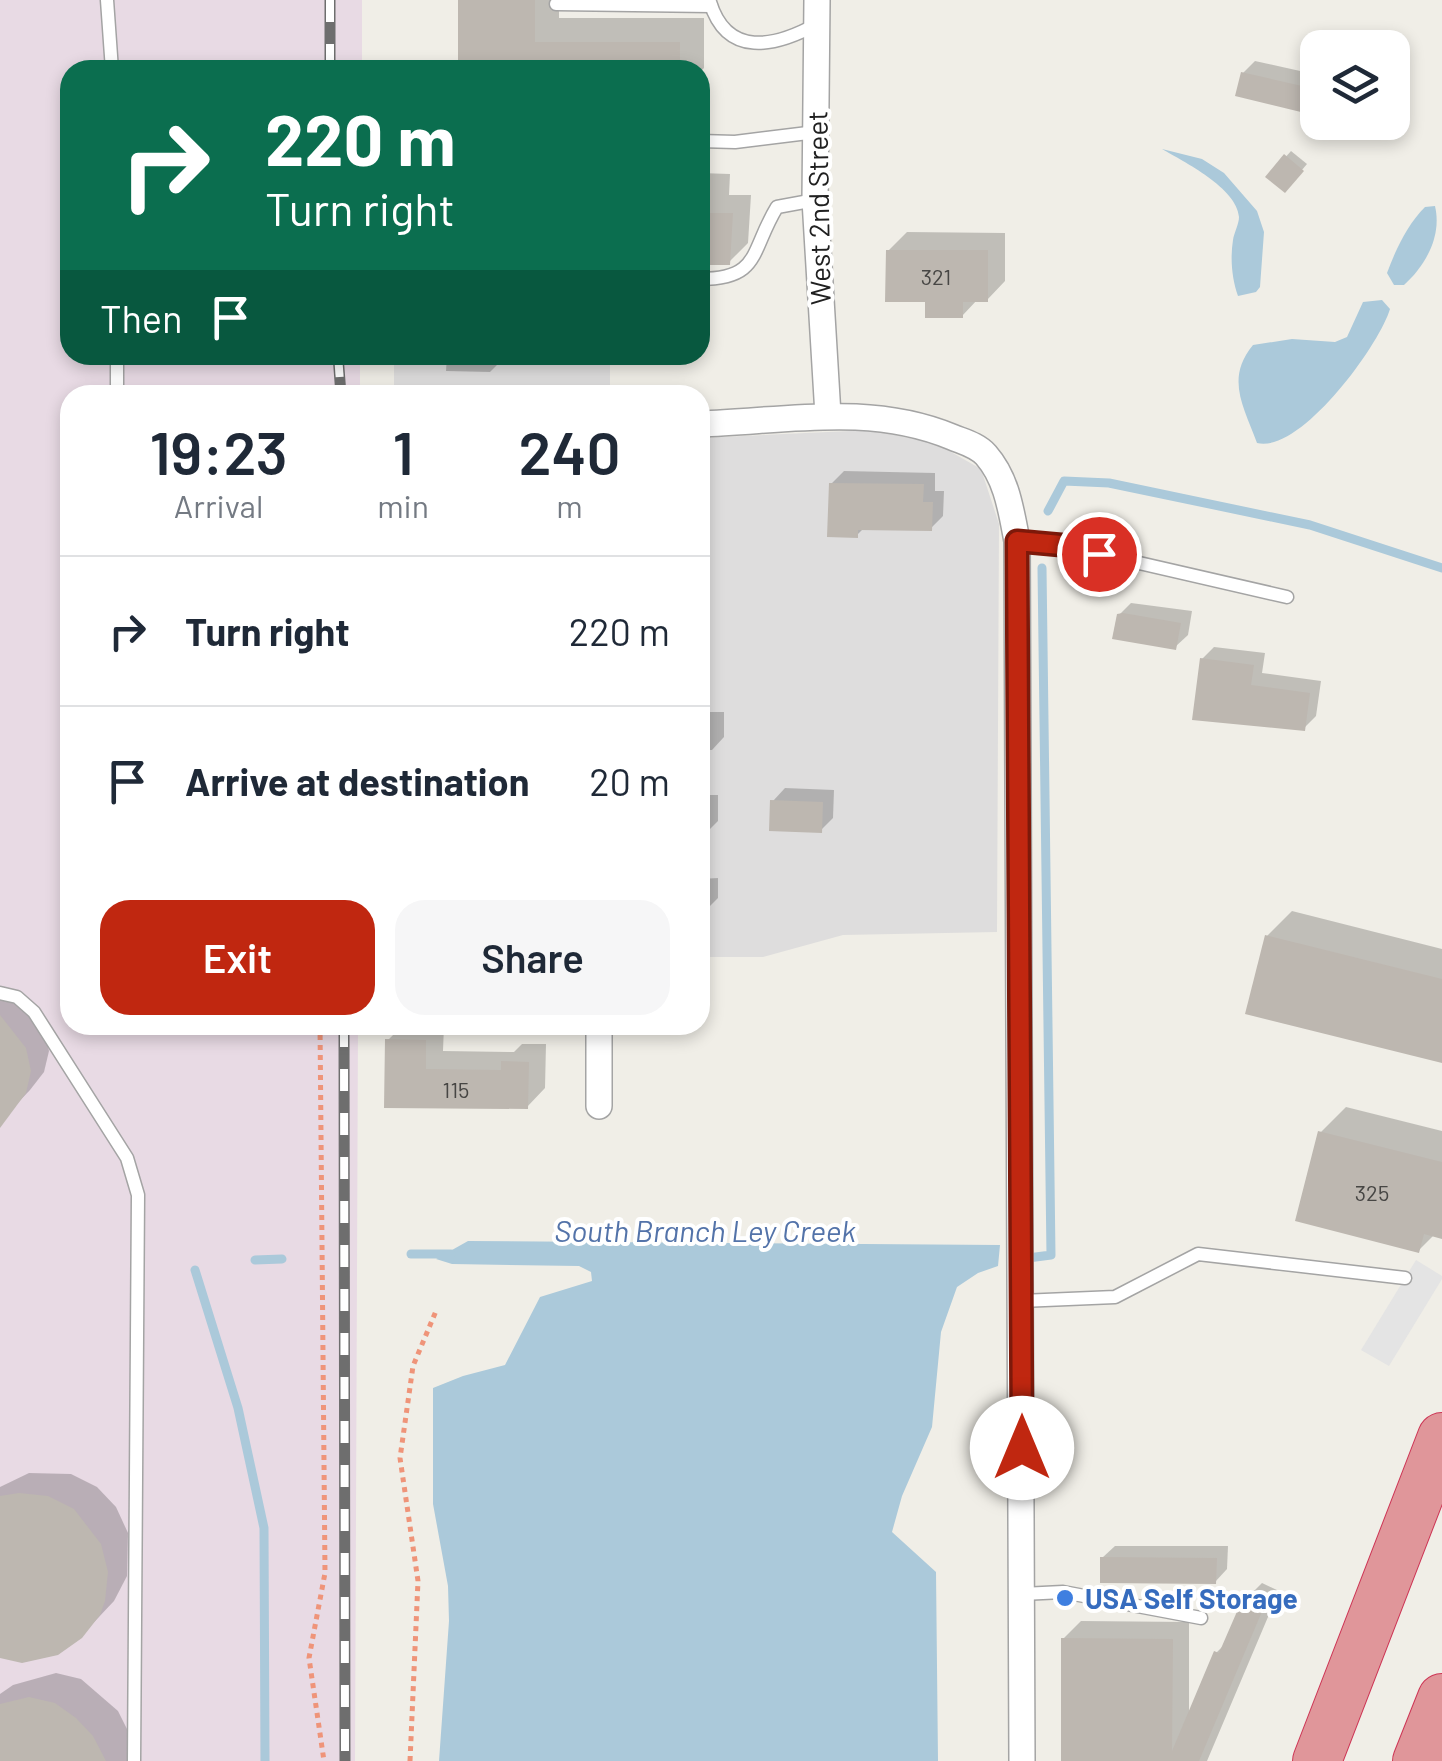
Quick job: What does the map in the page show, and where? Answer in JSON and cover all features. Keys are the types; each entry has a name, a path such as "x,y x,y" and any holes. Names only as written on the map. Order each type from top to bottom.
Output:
{"highway":[{"path":"1317,1761 1442,1437"},
{"path":"1358,1652 1442,1480"},
{"path":"1417,1761 1442,1698"}],"street":[{"name":"West 2nd Street","path":"817,12 815,200 828,415"},
{"path":"710,423 828,415 923,425 976,446 987,456 1007,490 1017,541 1022,1761"},
{"path":"599,1035 599,1106"}],"lane":[{"path":"107,0 111,60"},
{"path":"556,4 710,3 716,20 732,38 762,44 792,38 817,12"},
{"path":"710,141 816,132"},
{"path":"710,278 740,274 753,257 777,207 815,200"},
{"path":"1017,541 1061,545 1287,597"},
{"path":"0,993 18,997 34,1012 136,1180 134,1761"},
{"path":"1021,1301 1115,1297 1198,1254 1405,1278"},
{"path":"1022,1594 1063,1592 1201,1618"}],"path":[{"path":"320,1035 326,1572 308,1658 324,1761"},
{"path":"410,1761 418,1581 400,1458 413,1366 436,1311"}],"shaded area":[{"path":"0,0 362,0 362,60 60,60 60,365 360,365 360,385 60,385 60,1035 358,1035 355,1761 0,1761"},
{"path":"394,365 610,365 610,385 394,385"},
{"path":"872,430 937,444 981,469 999,524 997,932 843,935 763,957 710,957 710,438"},
{"path":"1416,1260 1442,1279 1389,1366 1361,1350"}],"water":[{"path":"1162,149 1202,159 1224,173 1257,211 1264,232 1260,287 1256,292 1238,296 1234,283 1232,254 1239,220 1236,206 1220,186"},
{"path":"1435,206 1434,239 1425,259 1404,285 1394,285 1387,273 1403,238 1425,207"},
{"path":"1382,300 1390,309 1383,326 1336,394 1294,432 1275,442 1257,443 1239,381 1245,357 1253,345 1292,339 1335,342 1347,337 1363,302"},
{"path":"468,1241 1000,1245 998,1266 957,1287 941,1332 932,1427 902,1496 892,1532 936,1572 938,1761 439,1761 449,1621 448,1586 433,1504 433,1388 505,1365 540,1297 592,1281 591,1272 579,1266 452,1264 436,1259"}],"building":[{"path":"458,0 535,0 535,42 680,42 680,60 458,60"},
{"path":"1241,72 1300,85 1300,112 1235,96"},
{"path":"1284,154 1304,171 1285,193 1265,177"},
{"path":"710,213 733,213 730,265 710,265"},
{"path":"886,250 988,250 988,302 963,302 963,318 925,318 925,302 885,302"},
{"path":"829,483 924,484 923,502 933,502 932,531 858,530 858,538 827,537"},
{"path":"1117,614 1181,623 1176,650 1112,639"},
{"path":"1200,658 1254,665 1251,685 1310,693 1305,731 1192,720"},
{"path":"770,800 823,802 822,833 769,831"},
{"path":"1265,935 1442,979 1442,1063 1245,1014"},
{"path":"0,1015 26,1048 31,1071 26,1093 0,1128"},
{"path":"385,1039 426,1040 426,1069 501,1070 501,1061 529,1062 528,1109 384,1108"},
{"path":"1318,1131 1442,1162 1442,1239 1424,1234 1419,1253 1295,1221"},
{"path":"0,1496 48,1496 74,1509 101,1544 108,1572 100,1615 82,1638 58,1655 22,1663 0,1658"},
{"path":"1100,1557 1217,1558 1216,1584 1100,1583"},
{"path":"1242,1600 1263,1609 1199,1761 1061,1761 1061,1638 1173,1639 1172,1751 1214,1651 1219,1653"},
{"path":"29,1697 55,1703 76,1718 93,1736 106,1761 0,1761 0,1704"}],"waterway":[{"name":"South Branch Ley Creek","path":"1048,511 1064,481 1109,483 1310,525 1442,568"},
{"name":"South Branch Ley Creek","path":"1028,1258 1051,1255 1042,568"},
{"name":"South Branch Ley Creek","path":"411,1254 451,1254"},
{"name":"South Branch Ley Creek","path":"255,1260 282,1259"},
{"name":"South Branch Ley Creek","path":"195,1270 238,1408 264,1528 265,1761"}],"railway":[{"path":"330,0 330,60"},
{"path":"339,365 340,385"},
{"path":"344,1035 345,1761"}],"place":[{"name":"USA Self Storage","path":"1065,1598"}],"route":[{"path":"1022,1448 1017,541 1099,554"}]}
